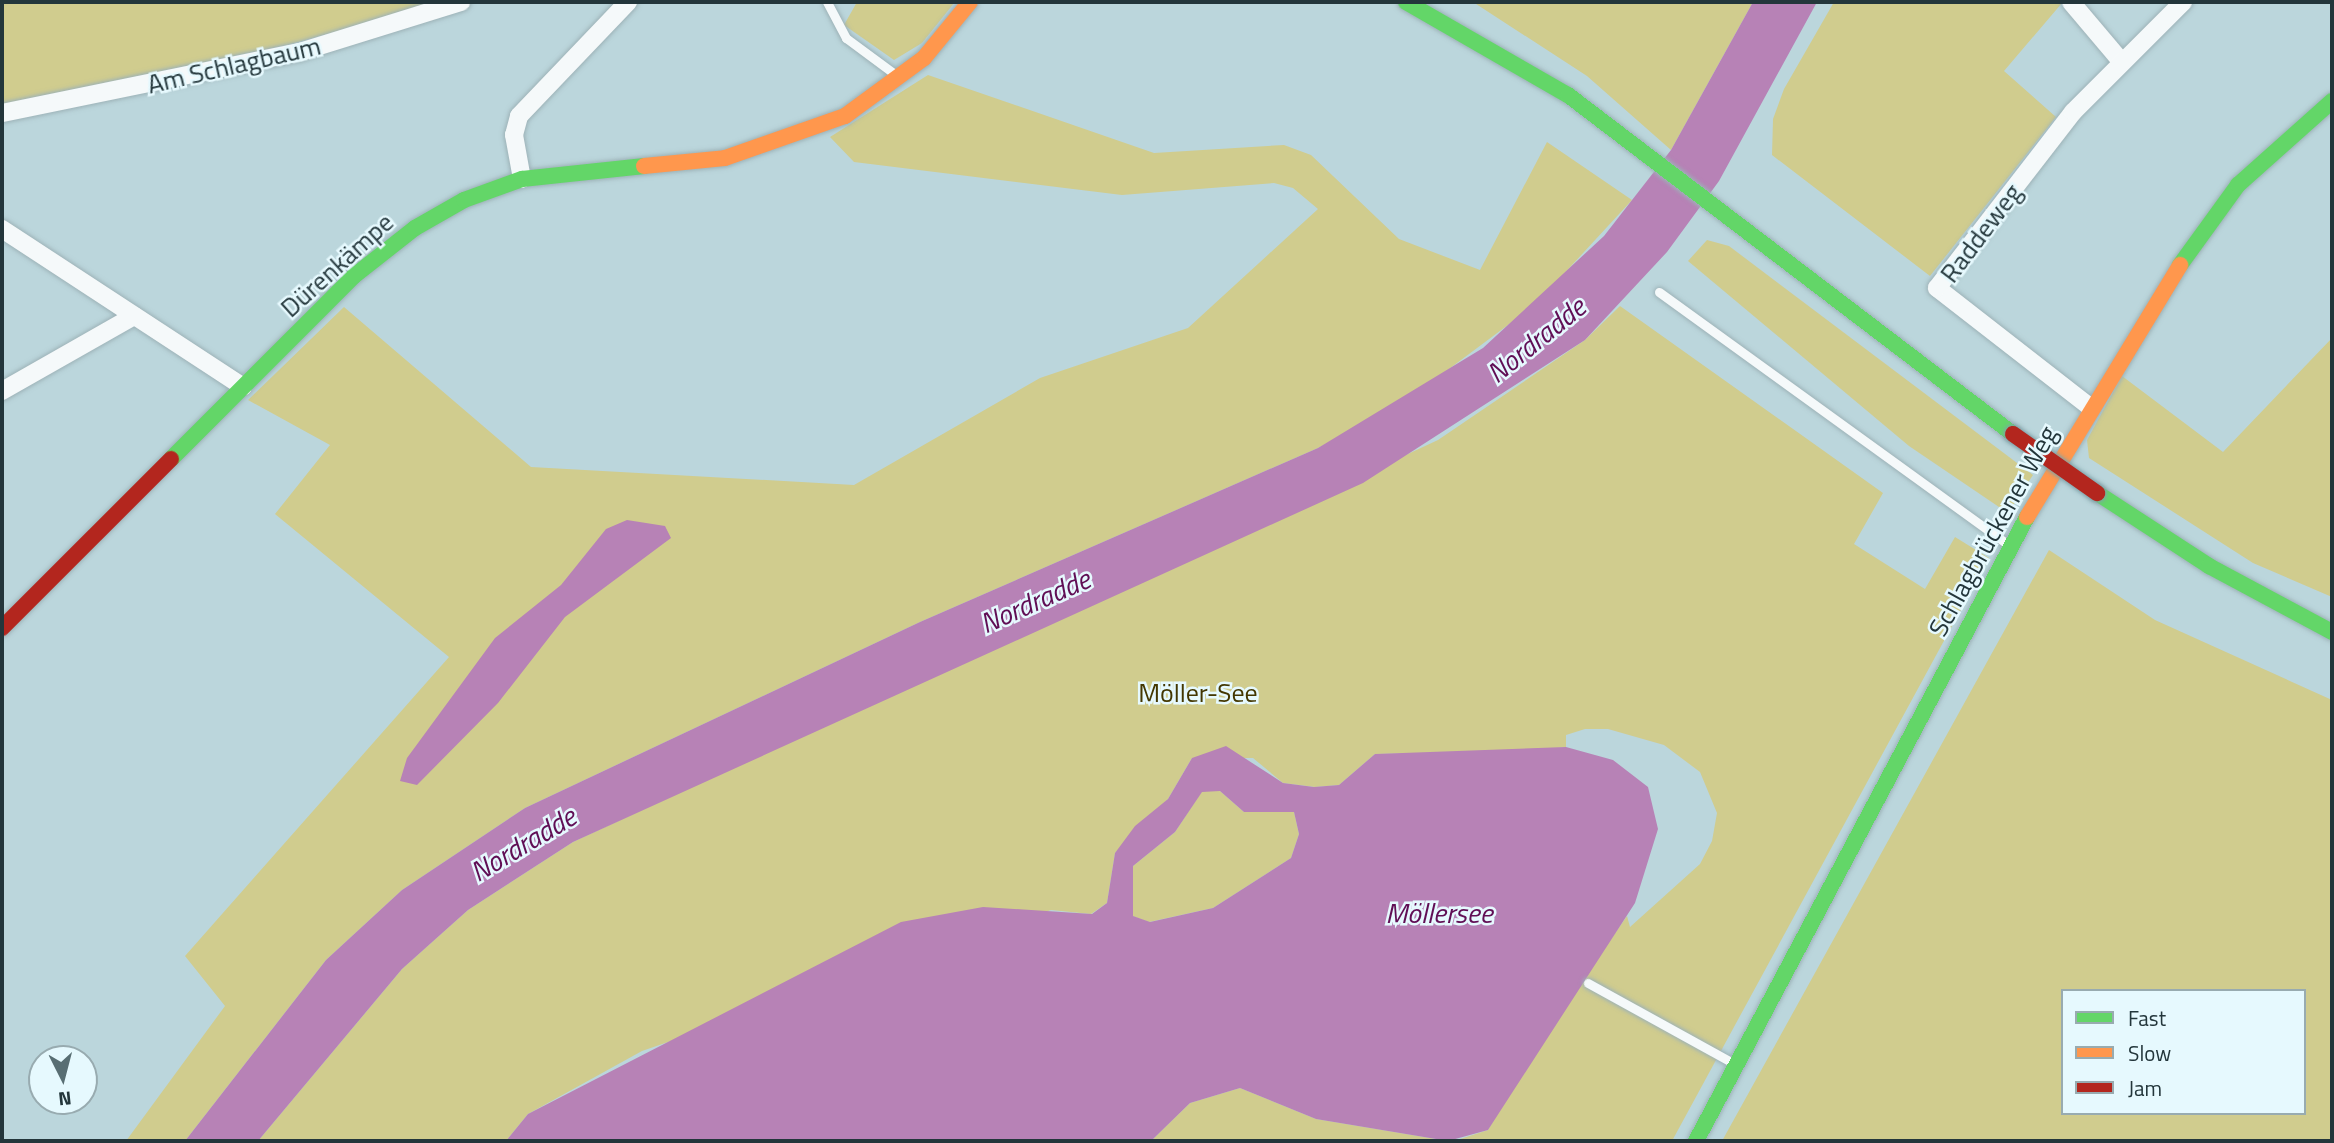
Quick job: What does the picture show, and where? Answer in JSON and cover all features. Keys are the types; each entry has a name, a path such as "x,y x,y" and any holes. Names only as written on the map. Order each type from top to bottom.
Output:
{"street":[{"name":"Am Schlagbaum","path":"2,113 300,52 461,2"},
{"path":"522,179 514,135 519,117 628,2"},
{"name":"Dürenkämpe","path":"2,628 354,276 415,228 464,200 522,179 764,148 845,116 899,78 970,2"},
{"path":"1406,2 1568,95 2013,434 2097,493 2209,566 2332,632"},
{"path":"2071,2 2120,60"},
{"name":"Raddeweg","path":"2091,407 1937,288 2120,60 2183,2"},
{"name":"Schlagbrückener Weg","path":"1696,1141 1738,1066 2010,546 2091,407 2200,229 2238,185 2332,101"},
{"path":"2,229 243,387"},
{"path":"2,391 134,316"}],"lane":[{"path":"827,2 846,38 899,78"},
{"path":"1659,292 2010,546"},
{"path":"1588,983 1738,1066"}],"green space":[{"path":"2,2 446,2 287,45 2,105"},
{"path":"857,2 955,2 922,43 894,60 844,25"},
{"path":"1473,2 1753,2 1671,150 1587,76"},
{"path":"1834,2 2062,3 2004,71 2056,117 1930,276 1772,155 1773,119 1784,89"},
{"path":"928,75 1154,153 1284,145 1311,155 1399,239 1480,270 1547,142 1632,200 1536,304 1406,401 1318,448 920,622 525,808 402,890 326,960 185,1141 126,1141 225,1006 185,956 449,657 275,514 330,445 248,400 344,307 531,467 854,485 1040,378 1188,328 1318,209 1293,188 1274,183 1122,195 854,162 830,137"},
{"path":"1707,240 1729,246 2033,475 2012,507 1999,507 1909,446 1688,261"},
{"name":"Möller-See","path":"1620,306 1883,493 1854,544 1925,589 1955,537 1989,558 1672,1141 1454,1141 1488,1130 1525,1063 1627,916 1630,927 1700,864 1712,841 1717,813 1700,772 1664,745 1608,729 1585,729 1566,735 1566,747 1532,751 1375,754 1339,785 1315,787 1283,783 1253,758 1192,758 1168,799 1115,853 1107,903 1091,914 1051,910 642,1051 528,1114 506,1141 258,1141 402,969 468,910 573,842 1438,440 1585,340"},
{"path":"2332,338 2332,597 2253,563 2089,458 2087,440 2122,376 2223,452"},
{"path":"2049,550 2155,620 2332,700 2332,1141 1722,1141"},
{"path":"1202,791 1220,791 1244,812 1294,812 1299,834 1291,858 1213,908 1149,922 1132,916 1133,866 1175,832"},
{"path":"1240,1088 1316,1119 1448,1141 1151,1141 1190,1103"}],"water":[{"name":"Nordradde","path":"1753,2 1817,2 1719,181 1667,252 1585,340 1363,483 573,842 468,910 402,969 258,1141 185,1141 326,960 402,890 525,808 920,622 1318,448 1483,348 1604,236 1671,150"},
{"path":"627,520 665,526 671,538 565,617 498,703 417,785 400,781 407,758 495,638 561,585 606,529"},
{"name":"Möllersee","path":"1226,746 1283,783 1314,787 1339,785 1375,754 1566,747 1613,760 1648,787 1658,829 1635,903 1488,1130 1448,1141 1316,1119 1240,1088 1190,1103 1151,1141 506,1141 528,1114 901,922 983,907 1092,914 1107,903 1115,853 1135,826 1168,799 1192,758","holes":["1220,791 1244,812 1294,812 1299,834 1291,858 1213,908 1150,922 1133,916 1133,866 1175,832 1202,792"]}],"traffic: fast":[{"path":"1406,2 1568,95 2013,434"},
{"path":"2180,265 2238,185 2332,101"},
{"path":"171,459 354,276 415,228 464,200 522,179 644,166"},
{"path":"2097,493 2209,566 2332,632"},
{"path":"1696,1141 2027,517"}],"traffic: slow":[{"path":"644,166 725,158 845,116 924,58 970,2"},
{"path":"2027,517 2180,265"}],"traffic: jam":[{"path":"2013,434 2097,493"},
{"path":"2,628 171,459"}]}
